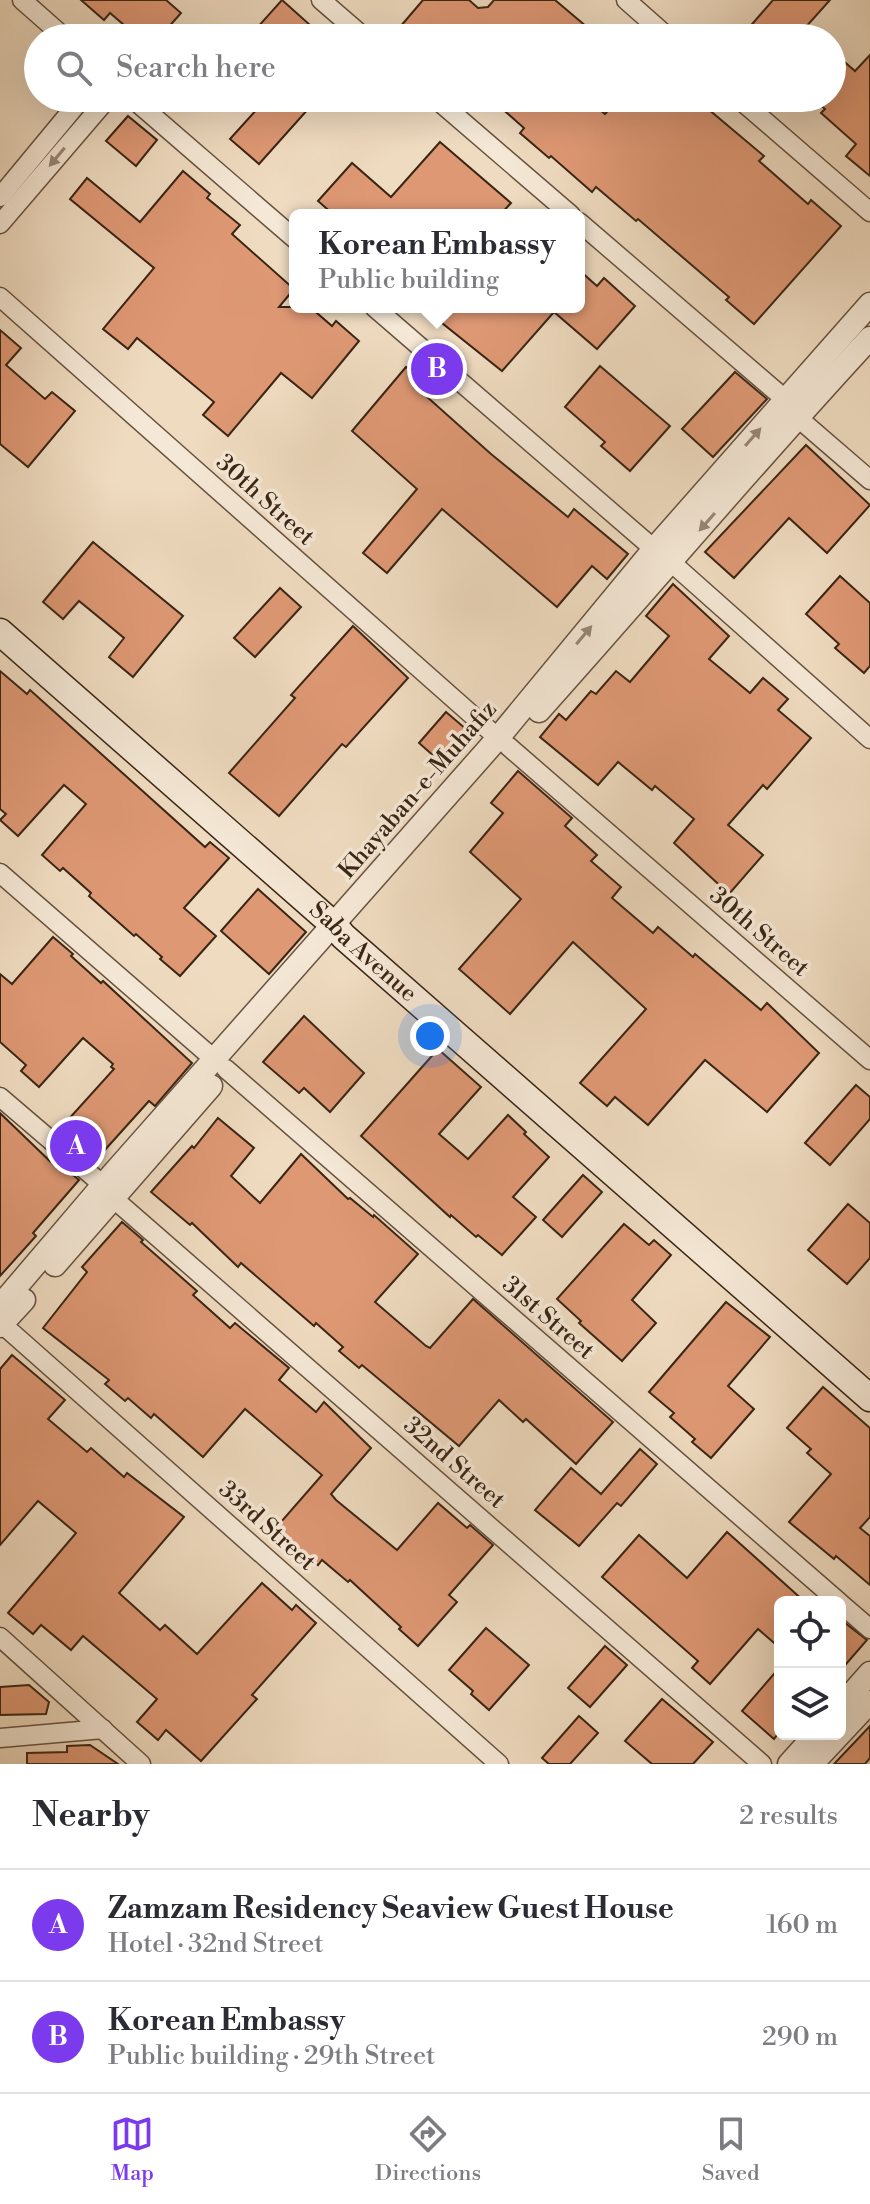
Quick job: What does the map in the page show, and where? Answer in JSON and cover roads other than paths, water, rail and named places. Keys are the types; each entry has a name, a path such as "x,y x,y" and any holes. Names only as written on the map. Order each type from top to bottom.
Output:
{"main road":[{"name":"Saba Avenue","path":"0,614 870,1398"},
{"name":"Saba Avenue","path":"0,632 870,1379"}],"street":[{"path":"22,0 49,24"},
{"path":"321,0 349,24"},
{"path":"626,0 653,24"},
{"path":"0,197 70,112"},
{"path":"0,224 96,112"},
{"path":"148,112 289,234"},
{"path":"451,112 564,209"},
{"path":"754,112 870,212"},
{"path":"585,227 870,480"},
{"name":"30th Street","path":"0,297 503,742 870,1060"},
{"name":"Khayaban-e-Muhafiz","path":"1,1319 791,408 870,304"},
{"path":"381,313 870,739"},
{"name":"Khayaban-e-Muhafiz","path":"791,408 870,338"},
{"name":"31st Street","path":"0,873 831,1596"},
{"name":"32nd Street","path":"0,1097 762,1764"},
{"name":"33rd Street","path":"1,1319 499,1764"},
{"name":"31st Street","path":"846,1609 870,1629"},
{"path":"0,1637 141,1764"},
{"path":"846,1700 870,1673"},
{"path":"812,1764 870,1702"},
{"path":"0,1738 103,1729"},
{"path":"789,1764 811,1740"}],"place":[{"name":"Korean Embassy","path":"437,369"},
{"name":"Zamzam Residency Seaview Guest House","path":"76,1146"}]}
